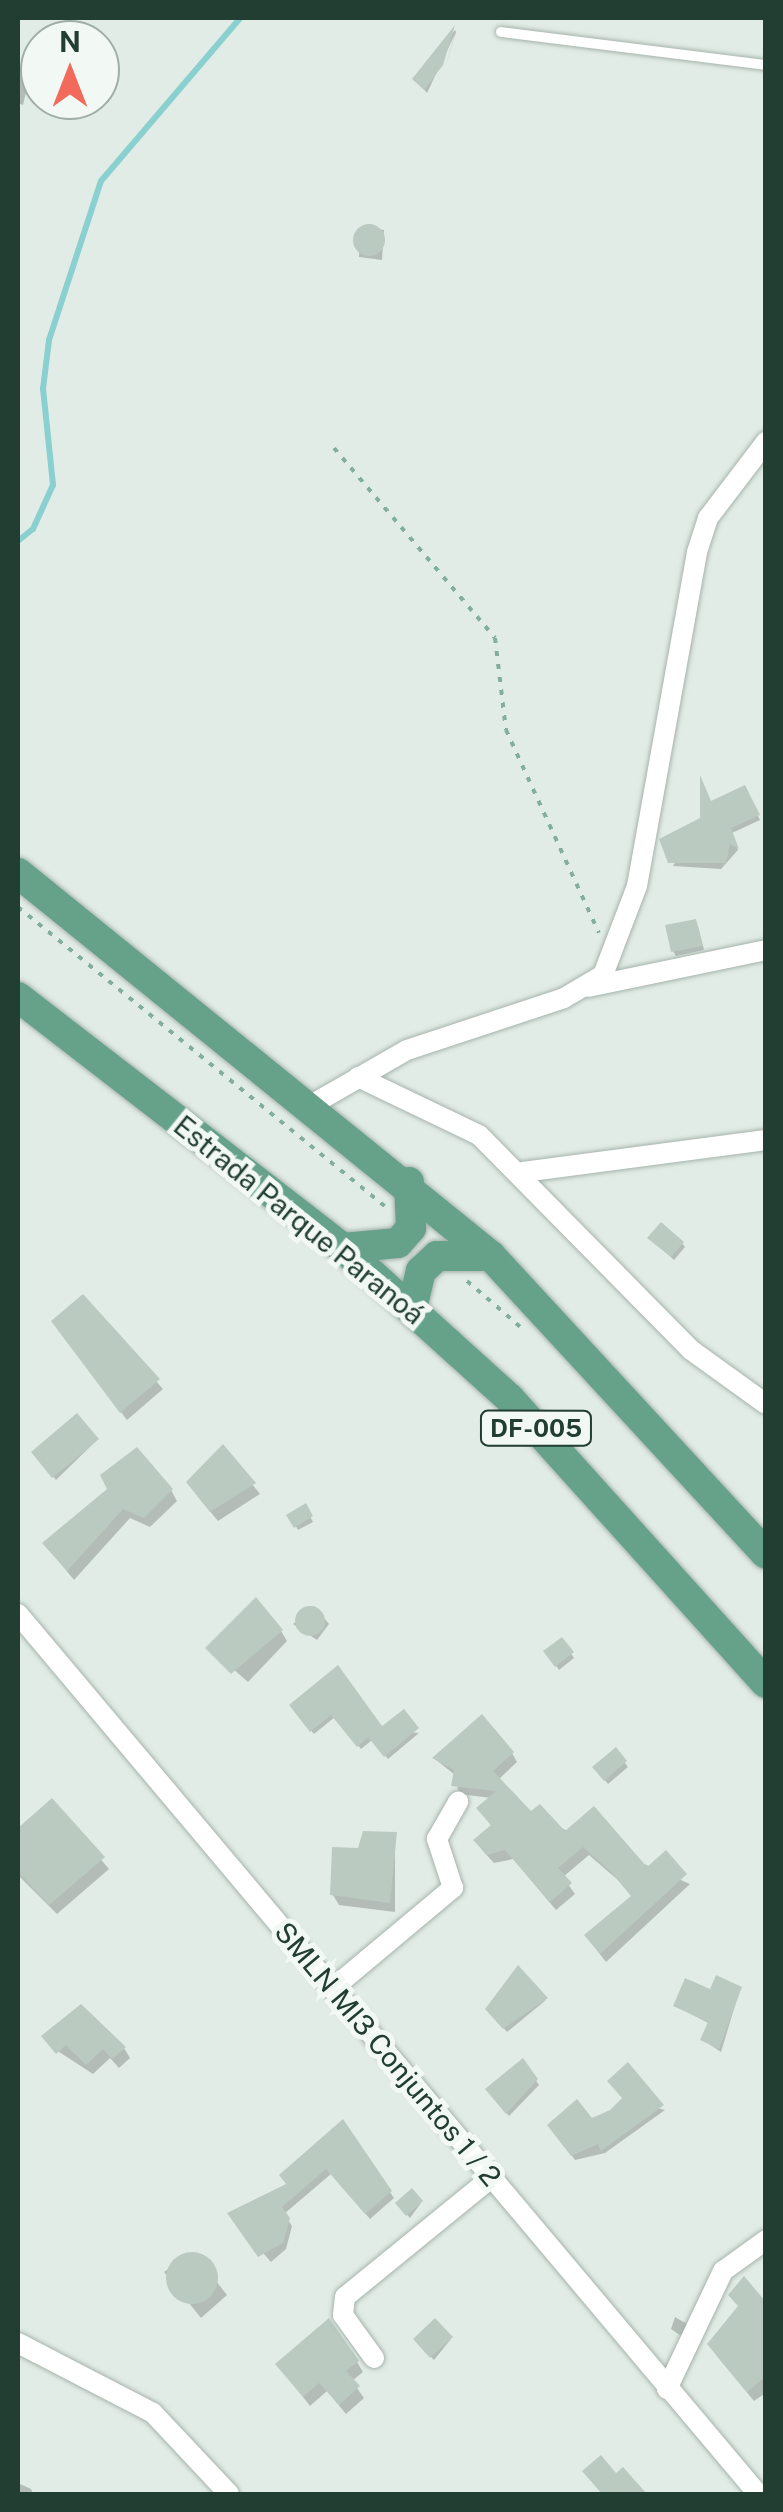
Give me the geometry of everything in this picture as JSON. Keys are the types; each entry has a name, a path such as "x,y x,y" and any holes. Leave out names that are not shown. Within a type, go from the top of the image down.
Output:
{"main road":[{"name":"DF-005","path":"18,873 313,1104 492,1256 766,1554"},
{"name":"Estrada Parque Paranoá","path":"18,998 343,1248 412,1309 510,1399 766,1683"},
{"path":"343,1248 398,1244 411,1228 409,1182"},
{"path":"412,1309 422,1271 437,1256 492,1256"}],"street":[{"path":"586,988 613,959 637,886 697,552 708,518 766,442"},
{"path":"313,1104 436,1039 586,988 766,950"},
{"path":"358,1077 452,1118 523,1172 690,1350 766,1404"},
{"path":"523,1172 766,1140"},
{"name":"SMLN MI3 Conjuntos 1 / 2","path":"18,1614 758,2494"},
{"path":"332,1989 453,1888 438,1839 458,1802"},
{"path":"374,2358 343,2316 345,2298 492,2177"},
{"path":"667,2389 723,2271 766,2240"},
{"path":"18,2343 107,2384 192,2445 228,2494"}],"lane":[{"path":"501,32 766,66"}],"path":[{"path":"334,448 494,638 514,750 613,959"}],"building":[{"path":"455,25 443,65 424,90 412,79"},
{"path":"369,224 380,229 385,240 380,251 369,256 358,251 353,240 358,229"},
{"path":"700,775 711,801 745,785 760,815 731,828 739,849 730,844 726,863 668,863 659,839 700,818"},
{"path":"696,919 703,946 671,952 665,925"},
{"path":"661,1222 684,1242 671,1257 647,1238"},
{"path":"83,1294 160,1379 120,1413 51,1321"},
{"path":"77,1413 99,1439 52,1478 31,1452"},
{"path":"223,1444 256,1483 210,1512 186,1482"},
{"path":"137,1447 173,1489 144,1518 123,1509 67,1571 42,1543 107,1489 100,1475"},
{"path":"306,1503 313,1516 294,1528 286,1515"},
{"path":"256,1597 283,1630 231,1674 205,1648"},
{"path":"310,1606 321,1610 325,1621 321,1632 310,1636 299,1632 295,1621 299,1610"},
{"path":"562,1637 574,1652 555,1667 543,1651"},
{"path":"338,1665 382,1726 404,1709 419,1728 384,1757 368,1737 357,1747 331,1715 310,1732 289,1705"},
{"path":"482,1714 514,1752 493,1771 531,1811 540,1804 565,1831 594,1806 647,1867 666,1850 687,1874 600,1954 584,1935 631,1896 611,1872 583,1847 558,1868 572,1883 550,1902 505,1850 487,1855 473,1840 491,1825 476,1808 496,1791 451,1786 454,1770 432,1758"},
{"path":"616,1747 627,1761 604,1781 592,1767"},
{"path":"52,1798 105,1857 49,1905 18,1872 18,1828"},
{"path":"363,1831 397,1832 390,1903 330,1895 332,1847 358,1848"},
{"path":"518,1965 548,1998 503,2029 485,2009"},
{"path":"716,1975 742,1987 719,2049 700,2040 708,2022 673,2006 685,1978 710,1989"},
{"path":"81,2004 126,2047 112,2059 103,2049 86,2065 66,2045 56,2054 41,2036"},
{"path":"523,2058 538,2079 506,2114 485,2089"},
{"path":"628,2062 664,2105 601,2151 598,2144 571,2156 547,2125 577,2099 592,2118 610,2110 622,2098 607,2081"},
{"path":"343,2119 392,2191 365,2214 326,2169 282,2207 290,2218 283,2243 258,2257 227,2213 286,2184 279,2175"},
{"path":"412,2188 423,2201 406,2216 395,2203"},
{"path":"192,2252 210,2260 218,2278 210,2296 192,2304 174,2296 166,2278 174,2260"},
{"path":"744,2276 766,2302 766,2376 747,2392 707,2344 738,2306 728,2295"},
{"path":"329,2318 359,2361 346,2371 360,2386 339,2405 319,2383 303,2397 275,2364"},
{"path":"435,2318 453,2337 430,2358 413,2339"},
{"path":"601,2455 616,2473 623,2467 647,2494 602,2494 582,2471"}],"waterway":[{"path":"18,541 33,529 53,485 43,389 49,340 101,181 240,18"}]}
